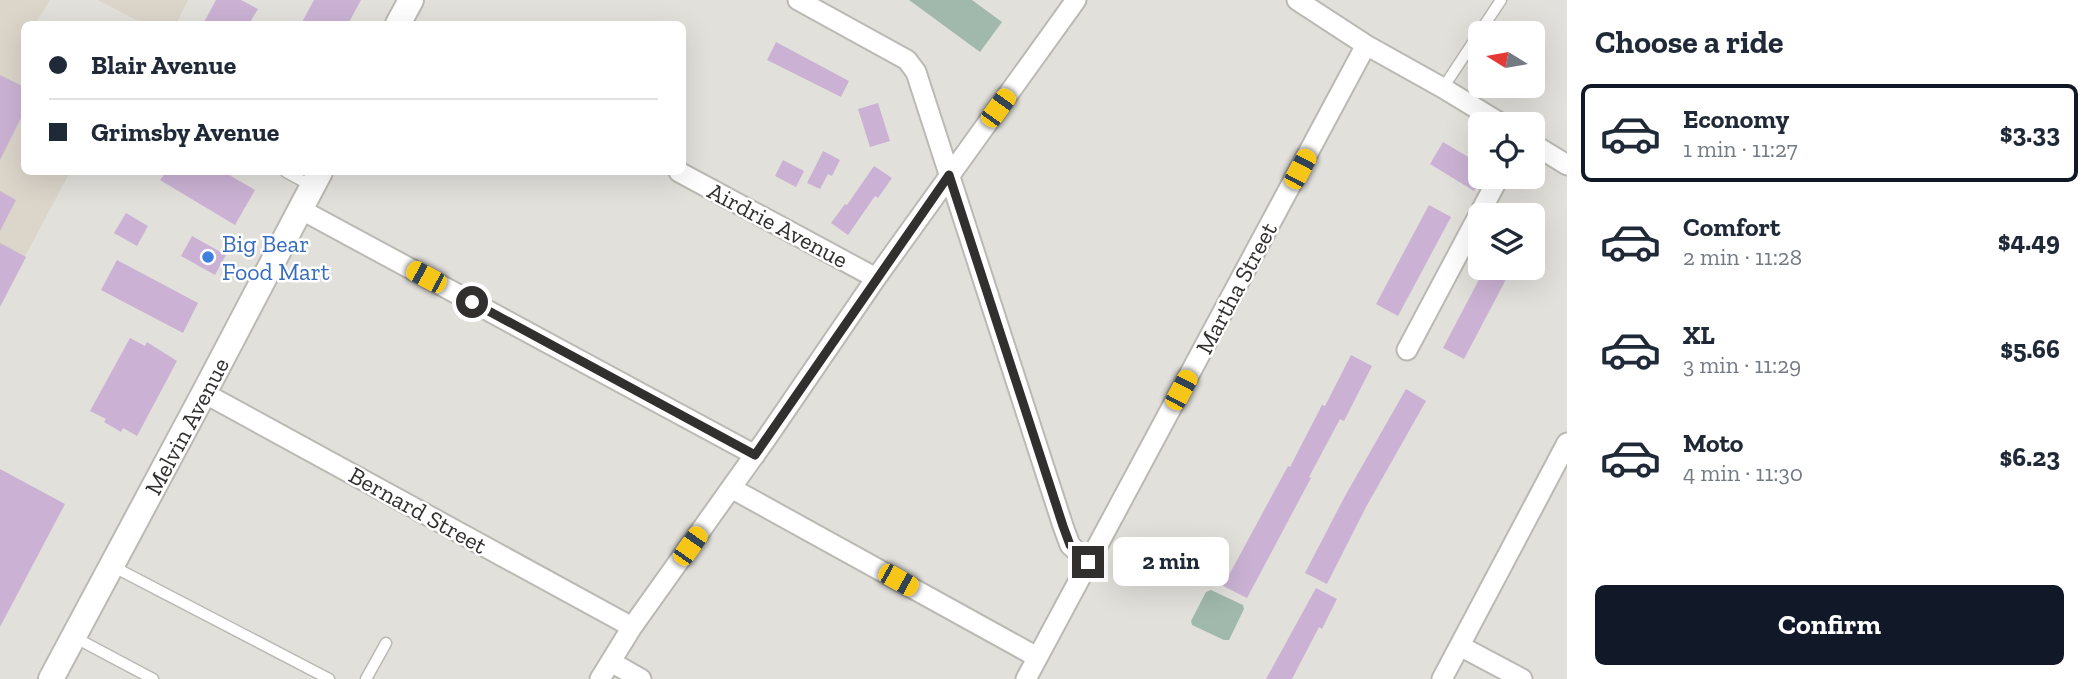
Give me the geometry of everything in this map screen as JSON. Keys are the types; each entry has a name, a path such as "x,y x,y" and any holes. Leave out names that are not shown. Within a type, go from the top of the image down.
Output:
{"street":[{"path":"401,21 411,0"},
{"path":"798,0 907,60 916,72 1063,526 1070,545 1088,562"},
{"path":"600,679 632,626 755,455 949,175 1076,0"},
{"path":"1297,0 1366,46 1482,112"},
{"name":"Martha Street","path":"1026,679 1366,46"},
{"path":"1545,151 1567,164"},
{"name":"Airdrie Avenue","path":"686,175 876,278"},
{"name":"Melvin Avenue","path":"51,679 316,179"},
{"path":"1407,350 1493,189"},
{"path":"300,209 755,455"},
{"name":"Bernard Street","path":"204,393 632,626"},
{"path":"1443,679 1567,443"},
{"path":"731,488 1037,657"},
{"path":"1460,646 1521,679"},
{"path":"611,663 640,679"}],"lane":[{"path":"1443,88 1501,0"},
{"path":"299,175 316,179"},
{"path":"111,566 329,679"},
{"path":"74,636 153,679"},
{"path":"366,679 386,643"}],"shaded area":[{"path":"0,0 50,0 36,21 21,21 21,175 68,175 0,303"},
{"path":"98,0 188,0 178,21 138,21"}],"green space":[{"path":"909,0 972,0 1002,22 980,52"},
{"path":"1211,590 1243,605 1244,609 1229,640 1192,625 1191,621 1206,592"}],"building":[{"path":"216,0 241,0 258,9 251,21 205,21"},
{"path":"314,0 361,0 350,21 303,21"},
{"path":"776,42 849,81 841,97 767,60"},
{"path":"0,75 21,86 21,118 0,160"},
{"path":"878,103 890,141 870,147 858,109"},
{"path":"1443,142 1468,157 1468,187 1430,164"},
{"path":"823,151 840,160 832,176 828,174 820,189 807,183"},
{"path":"783,160 804,171 796,187 775,176"},
{"path":"874,166 892,178 878,198 875,196 848,235 831,223"},
{"path":"164,175 229,175 255,190 235,225 160,180"},
{"path":"0,191 16,200 0,231"},
{"path":"1429,205 1451,217 1398,316 1376,304"},
{"path":"126,213 148,226 137,246 114,233"},
{"path":"192,236 226,255 215,275 181,256"},
{"path":"0,243 26,257 0,307"},
{"path":"117,260 198,303 183,333 101,290"},
{"path":"1479,280 1506,280 1464,359 1443,348"},
{"path":"130,338 145,346 147,342 177,361 137,436 123,428 121,432 104,422 106,419 90,411"},
{"path":"1351,355 1372,366 1344,421 1340,419 1247,598 1223,586"},
{"path":"1406,389 1426,401 1366,507 1327,584 1305,573"},
{"path":"0,469 65,504 0,627"},
{"path":"1316,588 1337,599 1322,629 1319,627 1292,679 1266,679"}],"place":[{"name":"Big Bear Food Mart","path":"208,257"}],"route":[{"path":"472,302 755,455 949,175 1063,526 1070,545 1088,562"}]}
